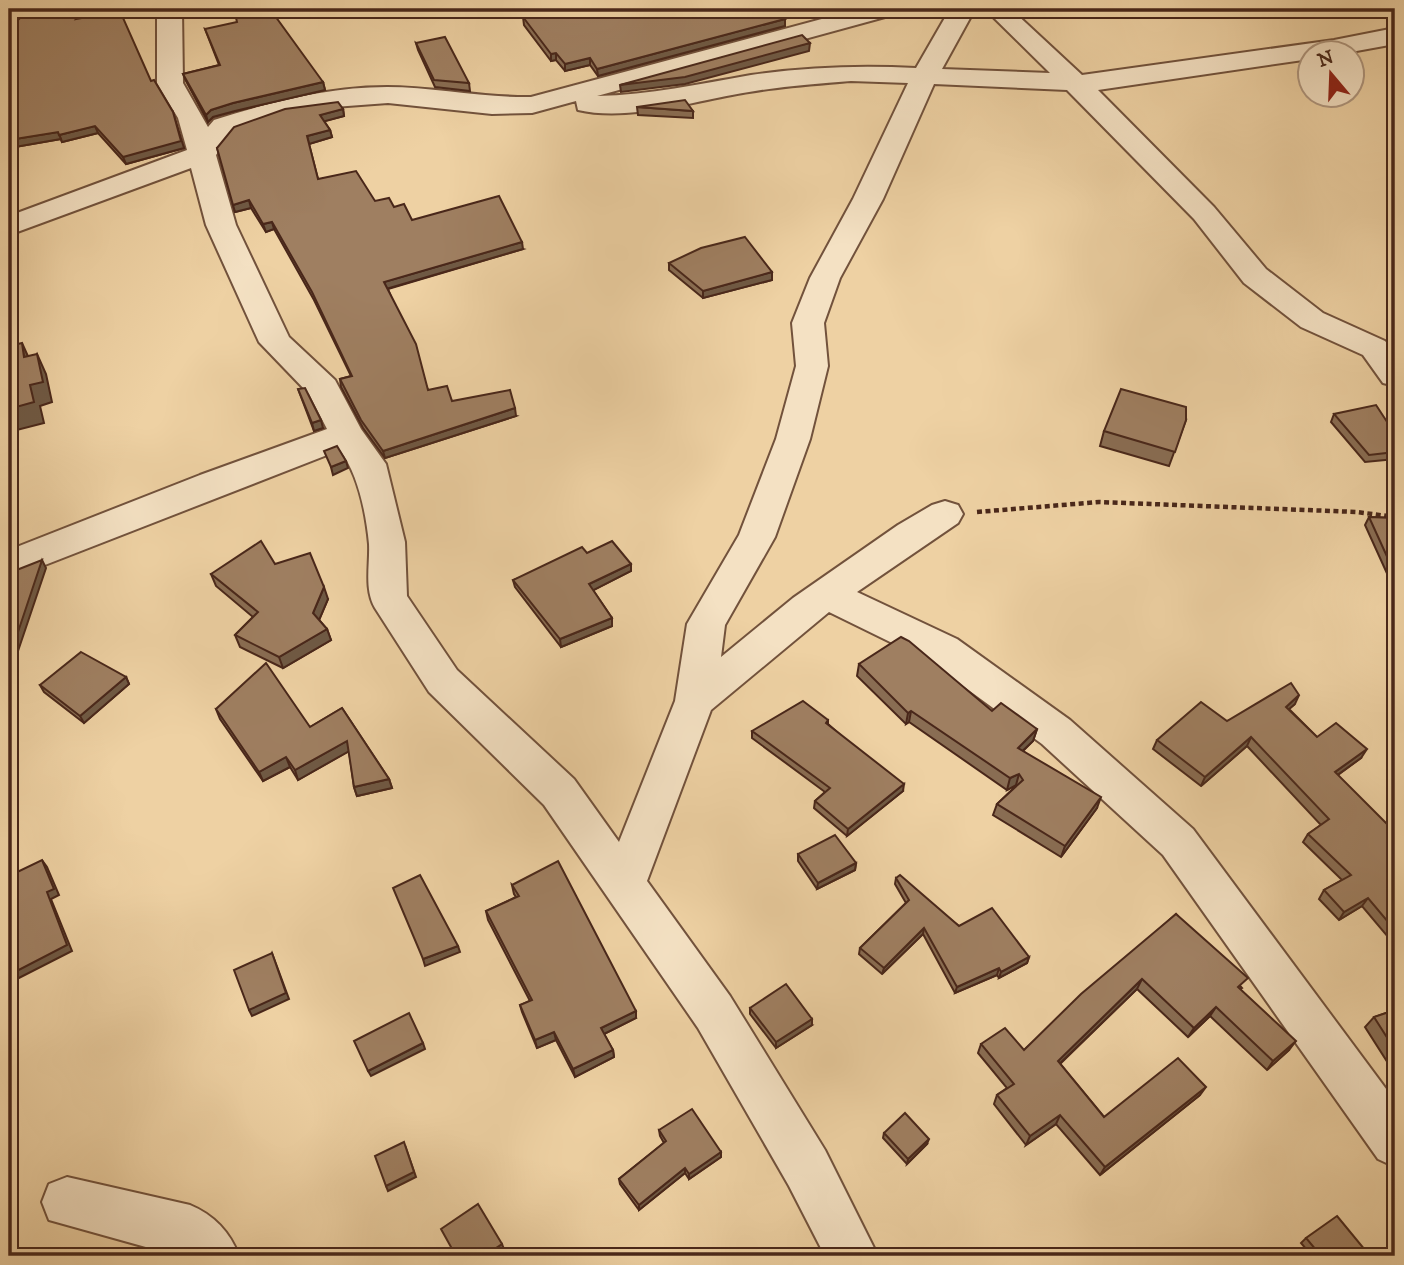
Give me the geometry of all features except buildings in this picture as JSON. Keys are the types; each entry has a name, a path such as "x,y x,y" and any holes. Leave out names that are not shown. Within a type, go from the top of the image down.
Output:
{"street":[{"path":"169,9 170,83 192,118 221,225 275,342 323,388 347,435 369,464 387,542 388,598 443,681 559,792 624,884 714,1012 807,1168 852,1256"},
{"path":"532,105 887,9"},
{"path":"624,884 695,701 706,624 757,537 793,439 812,366 808,323 825,278 868,199 925,75 962,9"},
{"path":"998,9 1075,82 1204,213 1255,276 1312,320 1374,348 1395,375"},
{"path":"9,226 128,184 202,154 224,126 282,107 334,99 388,95 492,106 640,103 753,83 851,73 1090,83 1205,64 1334,48 1395,36"},
{"path":"9,565 212,484 347,435"},
{"path":"695,701 827,593 911,534 945,514"},
{"path":"827,593 943,650 1056,732 1178,842 1395,1142"},
{"path":"67,1202 190,1231 213,1256"}],"path":[{"path":"945,514 1099,502 1357,512 1395,517"}]}
